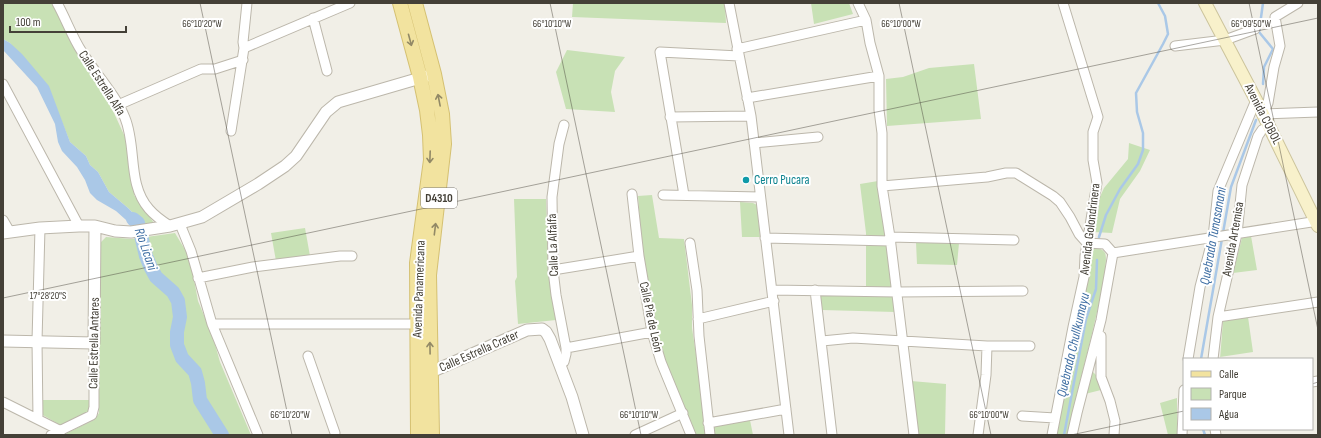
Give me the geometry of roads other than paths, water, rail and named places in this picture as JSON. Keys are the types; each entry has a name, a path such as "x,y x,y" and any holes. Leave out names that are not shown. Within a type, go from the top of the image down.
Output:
{"main road":[{"name":"Avenida Panamericana","path":"400,3 420,77 430,134 431,160 417,262 418,435"},
{"name":"Avenida Panamericana","path":"415,3 434,74 442,114 444,144 429,275 432,435"},
{"name":"Avenida COBOL","path":"1205,3 1256,100 1317,222"}],"street":[{"name":"Calle Estrella Alfa","path":"57,3 81,51 118,105 125,118 130,132 136,182 139,193 148,208 156,216 175,225 192,251 198,278 212,324 258,435"},
{"path":"231,131 243,60 243,42 247,3"},
{"path":"244,48 350,3"},
{"path":"729,3 751,116 789,435"},
{"path":"858,3 866,20 870,43 879,76 882,133 882,186 891,239 914,435"},
{"name":"Avenida Golondrinera","path":"1052,435 1084,277 1085,256 1097,183 1093,160 1093,132 1098,117 1063,3"},
{"path":"1298,3 1275,18 1280,46 1274,67 1268,103 1263,114 1318,112"},
{"path":"313,18 327,71"},
{"path":"684,195 660,52 738,52 866,20"},
{"path":"1175,46 1225,40 1255,29"},
{"path":"118,105 201,69 214,69 243,60"},
{"path":"3,220 7,232 40,228 95,226 115,231 132,232 175,225 202,217 258,184 285,166 296,156 326,112 338,102 434,74"},
{"path":"747,98 879,76"},
{"path":"3,84 79,226"},
{"name":"Avenida Artemisa","path":"1188,358 1200,287 1220,236 1218,191 1256,100"},
{"path":"670,117 751,116"},
{"name":"Calle La Alfalfa","path":"564,125 559,144 552,197 556,295 566,348"},
{"name":"Avenida Artemisa","path":"1213,358 1218,317 1237,234 1242,185 1258,136 1262,130 1269,126"},
{"path":"754,143 818,137"},
{"path":"882,186 1016,173 1060,202 1079,234 1087,243 1105,244 1112,253 1101,320 1072,435"},
{"name":"Calle Pie de León","path":"632,194 639,256 652,332 661,362 691,435"},
{"path":"663,195 760,197"},
{"path":"1112,253 1317,222"},
{"name":"Calle Estrella Antares","path":"51,435 92,415 94,408 95,226"},
{"path":"38,419 37,341 40,228"},
{"path":"766,238 1014,240"},
{"path":"690,242 697,290 698,319 710,435"},
{"path":"198,278 261,266 340,256 352,256"},
{"path":"554,270 639,256"},
{"path":"772,290 897,292 1023,291"},
{"path":"815,290 832,435"},
{"path":"698,319 774,301"},
{"path":"1218,317 1318,302"},
{"path":"1101,320 1101,377 1113,414 1114,435"},
{"path":"212,324 417,324"},
{"name":"Calle Estrella Crater","path":"417,373 431,372 527,330 542,329 546,332 550,339 560,364"},
{"path":"583,435 560,364 564,362 566,348 652,332"},
{"path":"822,341 853,338 987,346 1030,346"},
{"path":"3,341 94,343"},
{"path":"978,435 986,375 987,346"},
{"path":"308,356 334,433"},
{"path":"3,402 61,431"},
{"path":"417,404 431,404"},
{"path":"708,423 786,409"},
{"path":"1182,435 1183,412"},
{"path":"635,435 682,413"},
{"path":"1022,416 1055,418"}],"water":[{"name":"Río Licani","path":"3,39 22,54 49,86 70,142 86,156 90,165 98,172 109,192 146,226 135,228 116,211 97,200 90,193 85,180 77,167 62,151 58,142 55,124 37,87 3,50"}],"waterway":[{"name":"Quebrada Chullkumayu","path":"1099,237 1106,215 1120,189 1138,164 1143,150 1143,133 1137,112 1136,93 1168,34 1165,16 1158,3"},
{"name":"Quebrada Tunasanani","path":"1263,3 1259,32 1273,49 1264,67 1263,84"},
{"name":"Quebrada Tunasanani","path":"1201,358 1231,187 1256,120"},
{"name":"Río Licani","path":"133,219 138,223 146,256 151,268 156,277 173,292 178,301 180,317 177,332 177,345 182,358 195,372 200,400 222,435"},
{"name":"Quebrada Chullkumayu","path":"1064,435 1086,319 1096,289 1097,260"},
{"name":"Quebrada Tunasanani","path":"1203,430 1205,435"}],"place":[{"name":"Cerro Pucara","path":"746,180"}]}
